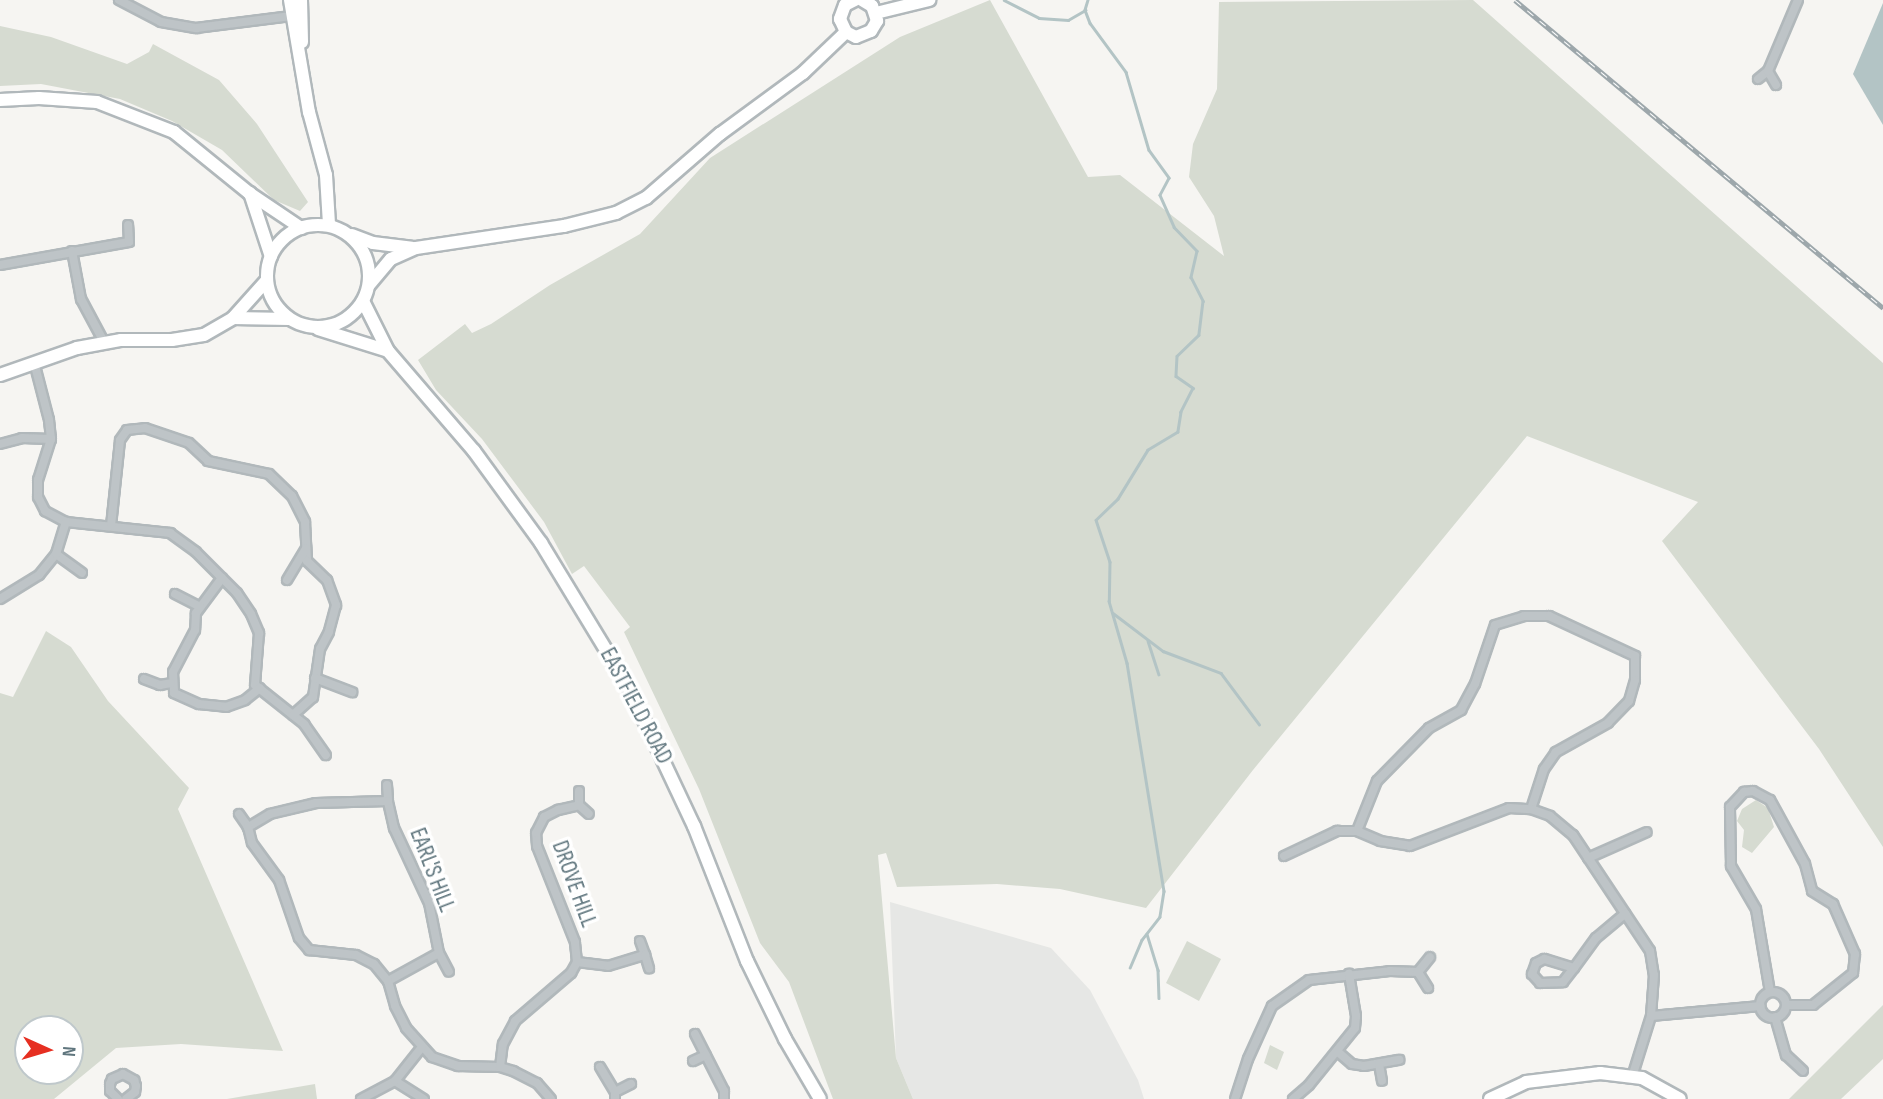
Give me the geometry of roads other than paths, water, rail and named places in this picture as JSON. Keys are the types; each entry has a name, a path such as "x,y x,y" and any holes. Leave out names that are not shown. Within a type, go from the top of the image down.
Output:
{"street":[{"path":"119,0 162,22 196,28 291,16"},
{"path":"290,0 309,112 326,175 329,225"},
{"path":"301,0 309,112"},
{"path":"848,2 840,19 846,32 856,37 866,35 875,27 876,13 872,6 862,0"},
{"path":"876,13 929,0"},
{"path":"1758,79 1768,71 1798,0"},
{"path":"289,319 272,299 267,280 271,257 279,244 301,228 329,225 373,243 416,248 564,226 615,214 646,198 720,134 803,73 846,32"},
{"path":"1768,71 1776,85"},
{"path":"0,100 39,98 97,102 174,132 249,193 301,228"},
{"path":"249,193 271,257"},
{"path":"0,265 129,242 128,225"},
{"path":"343,231 361,248 368,262 369,285"},
{"path":"315,328 329,327 346,319 363,301 369,285 391,259 416,248"},
{"path":"72,251 81,299 104,344"},
{"path":"0,375 77,348 204,335 233,318 267,280"},
{"name":"EASTFIELD ROAD","path":"363,301 388,351 517,507 576,596 613,660 673,777 747,961 785,1039 820,1099"},
{"path":"233,318 289,319 388,351"},
{"path":"34,362 49,420 51,439 38,481 38,497 45,511 66,522 170,533 197,552 251,614 259,633 255,685 303,724 326,755"},
{"path":"111,526 120,440 127,430 145,428 189,443 208,461 269,474 292,496 304,522 307,561 327,580 336,605 329,632 320,649 313,697 293,715"},
{"path":"0,444 22,438 51,439"},
{"path":"0,599 39,575 56,554 66,522"},
{"path":"287,580 306,548"},
{"path":"56,554 82,573"},
{"path":"222,578 195,614 195,630 173,672 171,683 174,693 199,704 226,707 244,700 260,688"},
{"path":"175,594 200,607"},
{"path":"1357,831 1377,781 1429,728 1461,710 1475,684 1495,625 1524,616 1549,615 1635,656 1635,680 1629,701 1608,723 1556,752 1544,769 1531,808"},
{"path":"144,678 160,685 171,683"},
{"path":"314,678 352,692"},
{"name":"EARL'S HILL","path":"387,785 394,828 429,903 439,953 449,972"},
{"name":"DROVE HILL","path":"579,791 579,805 589,814"},
{"path":"1770,992 1756,909 1731,866 1730,807 1744,792 1753,791 1770,800 1805,864 1812,891 1833,904 1855,954 1853,973 1813,1005 1786,1005"},
{"path":"248,827 270,814 316,803 388,801"},
{"name":"DROVE HILL","path":"500,1067 503,1044 515,1021 571,973 577,962 575,942 537,846 536,833 544,817 579,805"},
{"path":"1284,856 1337,831 1357,831 1380,841 1410,846 1509,808 1531,808 1550,816 1573,835 1650,951 1654,975 1651,1016 1632,1077"},
{"path":"239,814 248,827 252,844 279,880 299,938 309,950 356,955 374,964 388,981 405,1028 432,1057 458,1066 500,1067 537,1083 551,1099"},
{"path":"1588,858 1647,832"},
{"path":"1574,968 1544,959 1536,963 1532,974 1540,983 1563,982 1574,968 1596,938 1625,914"},
{"path":"640,941 649,968"},
{"path":"388,981 439,953"},
{"name":"DROVE HILL","path":"577,962 608,965 645,955"},
{"path":"1235,1099 1248,1059 1272,1006 1309,980 1349,974 1418,972 1430,957"},
{"path":"1418,972 1428,988"},
{"path":"1293,1099 1338,1052 1355,1028 1356,1016 1349,974"},
{"path":"1770,992 1779,993 1786,1005 1784,1012 1775,1017 1765,1015 1761,1006 1765,995 1770,992"},
{"path":"1651,1016 1761,1006"},
{"path":"1775,1017 1786,1055 1803,1071"},
{"path":"695,1034 724,1091 724,1099"},
{"path":"361,1099 395,1081 422,1047"},
{"path":"1338,1052 1352,1063 1364,1066 1399,1060"},
{"path":"693,1061 706,1055"},
{"path":"1379,1064 1382,1081"},
{"path":"600,1067 615,1095 631,1084"},
{"path":"1490,1099 1526,1082 1600,1073 1642,1079 1681,1099"},
{"path":"118,1099 110,1091 110,1084 112,1079 123,1074 130,1075 136,1086 135,1092 127,1099"},
{"path":"395,1081 424,1099"}],"waterway":[{"path":"1004,0 1039,18 1068,20 1085,10"},
{"path":"1088,0 1085,10 1090,23 1126,72 1149,150 1169,178 1160,195 1174,227 1197,251 1191,277 1203,301 1199,335 1177,356 1176,376 1193,388 1181,412 1178,432 1148,450 1118,499 1096,520 1110,562 1109,601 1127,663 1164,891 1160,917 1142,940 1130,968"},
{"path":"1113,613 1163,651 1221,673 1259,724"},
{"path":"1148,641 1159,674"},
{"path":"1147,934 1158,970 1159,998"}],"railway":[{"path":"1515,0 1883,308"}]}
